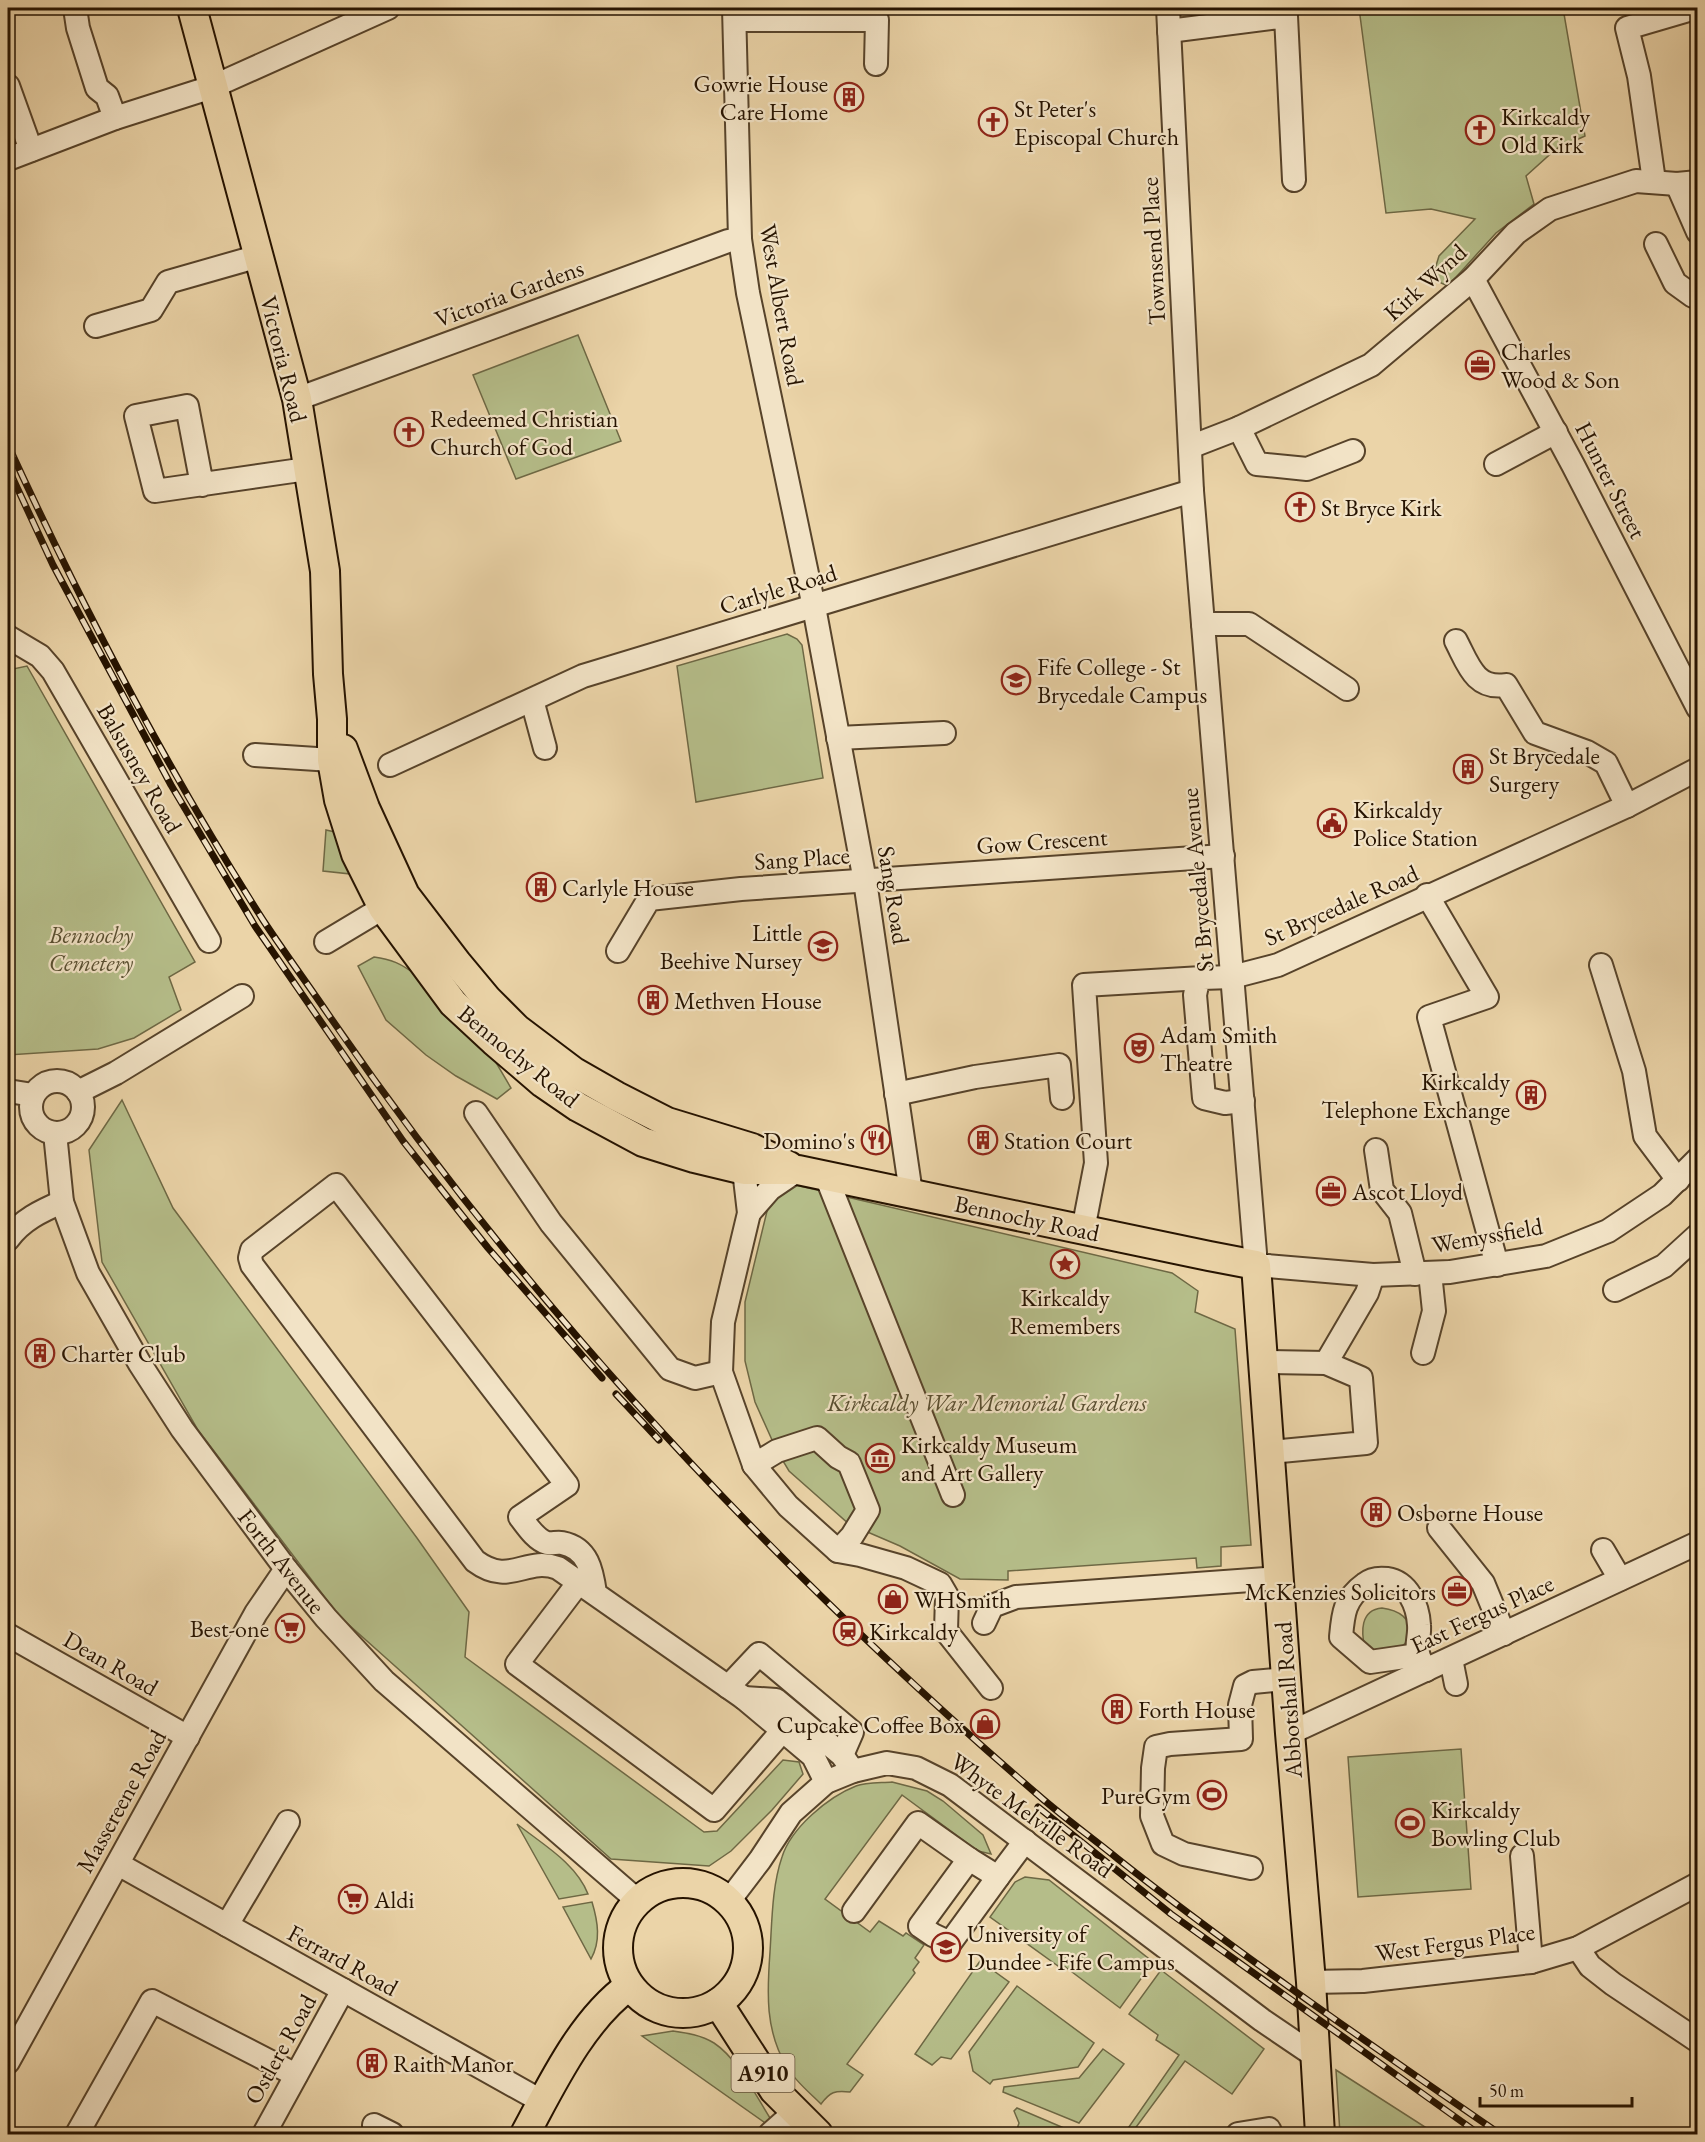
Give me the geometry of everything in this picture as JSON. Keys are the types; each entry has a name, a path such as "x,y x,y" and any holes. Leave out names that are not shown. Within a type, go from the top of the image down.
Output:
{"main road":[{"name":"Victoria Road","path":"192,8 297,399 325,571 328,674 332,719"},
{"name":"Bennochy Road","path":"332,719 332,760 339,800 356,854 394,902 457,963 487,999 517,1029 574,1072 667,1122 752,1148 798,1170"},
{"name":"Bennochy Road","path":"332,719 365,808 394,902 453,1002 543,1083 578,1107 643,1142 744,1170 798,1170 1257,1265"},
{"name":"Abbotshall Road","path":"1257,1265 1290,1733 1311,1982 1320,2134"},
{"path":"690,1883 717,1893 728,1902 738,1913 744,1926 748,1955 744,1969 730,1994 706,2010 678,2014 650,2006 629,1986 618,1958 618,1942 627,1913 638,1901 662,1886 690,1883"},
{"path":"525,2134 568,2055 615,1996 629,1986"},
{"name":"A910","path":"718,2003 774,2090 818,2134"}],"street":[{"path":"75,8 78,28 97,88 107,96 115,118"},
{"path":"8,159 115,118 212,87 388,8"},
{"name":"Townsend Place","path":"1168,8 1192,490"},
{"path":"1654,181 1639,76 1627,28 1685,11"},
{"path":"734,14 877,20 876,64"},
{"name":"West Albert Road","path":"734,14 740,240 748,293 814,606"},
{"path":"1169,32 1287,16 1294,180"},
{"path":"8,86 31,150"},
{"name":"Kirk Wynd","path":"1190,447 1239,428 1371,365 1473,279 1516,233 1550,209 1636,181 1687,183"},
{"path":"1687,183 1698,232"},
{"name":"Victoria Gardens","path":"297,399 728,241 740,240"},
{"path":"1656,244 1675,283 1693,296 1698,295"},
{"path":"96,326 151,310 168,282 259,256"},
{"name":"Hunter Street","path":"1473,279 1556,432 1698,708"},
{"path":"1239,428 1257,464 1307,469 1353,452"},
{"path":"1496,464 1556,432"},
{"path":"202,485 307,469"},
{"name":"Carlyle Road","path":"390,765 583,676 1192,490"},
{"name":"St Brycedale Avenue","path":"1192,490 1257,1265"},
{"name":"Sang Road","path":"814,606 865,880 911,1193"},
{"path":"1203,624 1249,624 1347,689"},
{"name":"Balsusney Road","path":"8,637 39,656 52,671 209,941"},
{"path":"1456,641 1476,678 1493,687 1506,685 1535,733 1587,752 1606,762 1627,806"},
{"path":"532,700 545,748"},
{"path":"838,738 944,733"},
{"path":"255,755 332,760"},
{"name":"St Brycedale Road","path":"1083,1230 1096,1163 1084,985 1232,977 1278,965 1427,895 1627,806 1698,769"},
{"name":"Gow Crescent","path":"865,880 1222,856"},
{"name":"Sang Place","path":"618,951 648,899 741,888 865,880"},
{"path":"1427,895 1487,997 1429,1017 1497,1265"},
{"path":"326,942 394,902"},
{"path":"1601,965 1634,1071 1645,1136 1689,1176"},
{"path":"1202,978 1197,985 1195,995 1204,1098 1225,1102 1243,1101"},
{"path":"78,1092 116,1073 242,996"},
{"path":"896,1094 975,1077 1059,1065 1062,1098"},
{"path":"66,1082 78,1092 83,1107 78,1123 68,1131 55,1133 43,1129 34,1120 31,1108 33,1095 44,1084 66,1082"},
{"path":"8,1091 33,1095"},
{"path":"476,1113 551,1223 670,1369 695,1378 721,1372"},
{"name":"Forth Avenue","path":"55,1133 62,1202 88,1273 140,1364 182,1429 286,1569 326,1618 384,1681 638,1901"},
{"path":"1377,1150 1382,1190 1400,1213 1423,1273 1434,1311 1423,1353"},
{"path":"744,1170 749,1213 723,1322 721,1372 754,1465 788,1506 838,1551 906,1568 940,1584 947,1596 946,1631 991,1688"},
{"path":"749,1213 770,1189 798,1170"},
{"path":"826,1176 953,1495"},
{"name":"Wemyssfield","path":"1257,1265 1373,1275 1423,1273 1497,1265 1546,1256 1608,1231 1689,1176"},
{"path":"783,1731 714,1810 517,1665 587,1588 592,1574 586,1557 576,1548 561,1542 547,1543 536,1537 520,1517 567,1485 336,1185 252,1251 250,1258 252,1265 475,1561 485,1569 498,1573 516,1572 547,1564 558,1568 587,1588 736,1692 783,1731 813,1756 826,1782"},
{"path":"8,1239 14,1230 34,1215 62,1202"},
{"path":"1616,1290 1664,1266 1698,1235"},
{"path":"1326,1363 1366,1293 1373,1275"},
{"path":"1264,1362 1326,1363 1361,1378 1366,1443 1270,1452"},
{"path":"754,1465 777,1450 817,1438 838,1457 849,1462 868,1510 852,1536 838,1551"},
{"path":"1439,1528 1483,1583 1504,1634"},
{"name":"East Fergus Place","path":"1290,1733 1422,1662 1450,1659 1698,1543"},
{"path":"1603,1550 1620,1579"},
{"name":"Massereene Road","path":"8,2062 256,1613 286,1569"},
{"path":"984,1623 992,1606 1016,1597 1280,1578"},
{"name":"Dean Road","path":"8,1635 188,1737"},
{"path":"736,1692 759,1654 852,1732 848,1763"},
{"path":"1450,1659 1456,1684"},
{"path":"1251,1868 1184,1854 1163,1844 1152,1816 1154,1757 1156,1747 1170,1743 1241,1739 1240,1705 1245,1686 1253,1682 1286,1679"},
{"path":"736,1692 776,1700 848,1763"},
{"name":"Whyte Melville Road","path":"728,1902 760,1860 791,1813 848,1763 887,1763 916,1768 950,1785 1262,2020 1315,2056"},
{"path":"227,1925 288,1822"},
{"path":"854,1911 918,1823 969,1859 998,1876"},
{"path":"969,1859 920,1926 950,1943 1025,1841"},
{"path":"1522,1856 1531,1962"},
{"name":"Ferrard Road","path":"118,1864 543,2102"},
{"name":"West Fergus Place","path":"1311,1982 1363,1981 1531,1962 1578,1948 1698,1884"},
{"path":"1578,1948 1590,1966 1613,1984 1698,2041"},
{"name":"Ostlere Road","path":"264,2134 343,1990"},
{"path":"77,2134 152,2001 296,2075"},
{"path":"770,2134 796,2111"},
{"path":"1238,2134 1269,2129 1271,2134"}],"green space":[{"path":"1359,8 1563,8 1585,136 1556,149 1526,176 1534,204 1496,233 1448,286 1441,283 1435,269 1439,256 1475,219 1431,209 1386,213"},
{"path":"578,335 621,441 516,479 473,375"},
{"path":"787,634 797,639 802,645 823,778 696,802 677,666"},
{"name":"Bennochy Cemetery","path":"27,666 195,962 169,977 181,1010 134,1038 98,1049 8,1055 8,670"},
{"path":"326,830 335,832 351,874 323,871"},
{"path":"374,957 396,963 416,975 491,1054 511,1088 497,1099 456,1076 426,1055 386,1020 358,966"},
{"path":"122,1100 173,1208 469,1612 465,1657 704,1832 717,1831 783,1760 799,1762 803,1774 772,1810 731,1851 709,1866 611,1859 339,1616 198,1430 102,1262 89,1150"},
{"name":"Kirkcaldy War Memorial Gardens","path":"787,1183 1172,1273 1198,1291 1195,1312 1235,1329 1251,1545 1221,1547 1221,1566 1197,1568 1196,1558 1008,1571 1008,1580 960,1579 900,1546 849,1524 789,1471 777,1451 755,1402 745,1361 745,1302 768,1207"},
{"path":"1382,1608 1403,1616 1410,1630 1405,1643 1388,1658 1365,1649 1364,1642 1363,1629 1366,1617"},
{"name":"Kirkcaldy Bowling Club","path":"1461,1749 1471,1889 1358,1897 1348,1757"},
{"path":"892,1782 927,1791 943,1801 983,1835 991,1854 978,1851 902,1795 825,1899 870,1932 879,1921 903,1936 906,1933 924,1945 915,1958 919,1962 913,1970 915,1973 847,2064 863,2075 850,2092 833,2093 821,2104 790,2072 780,2053 771,2026 768,1997 769,1967 776,1880 782,1857 793,1835 812,1815 834,1798 856,1786"},
{"path":"517,1824 567,1864 583,1883 588,1894 559,1899"},
{"path":"1025,1877 1049,1880 1153,1962 1120,2008 1060,1963 1058,1966 990,1917 1015,1882"},
{"path":"592,1902 598,1931 591,1959 563,1907"},
{"path":"980,1961 1009,1982 951,2059 941,2057 932,2065 915,2054"},
{"path":"1161,1970 1264,2049 1232,2094 1185,2061 1131,2134 1124,2134 1179,2055 1156,2040 1158,2035 1129,2014"},
{"path":"1017,1986 1094,2043 1078,2067 993,2080 990,2084 973,2071 969,2052"},
{"path":"673,2031 704,2038 722,2050 738,2067 758,2098 770,2118 768,2125 642,2036"},
{"path":"1103,2049 1124,2064 1079,2123 1003,2092 1004,2087 1079,2078"},
{"path":"1336,2070 1436,2134 1340,2134"},
{"path":"1017,2108 1078,2134 1020,2134 1022,2132 1017,2129 1019,2123 1014,2111"}],"railway":[{"path":"8,445 127,687 193,805 263,920 405,1122 570,1328 658,1427 842,1616 938,1707 1037,1794 1211,1930 1500,2134"},
{"path":"8,468 53,565 171,785 255,926 403,1141 488,1248 602,1378"},
{"path":"616,1394 659,1440"},
{"path":"1038,1807 1171,1914 1479,2134"}],"place":[{"name":"Gowrie House Care Home","path":"849,97"},
{"name":"St Peter's Episcopal Church","path":"993,122"},
{"name":"Kirkcaldy Old Kirk","path":"1480,130"},
{"name":"Charles Wood & Son","path":"1480,365"},
{"name":"Redeemed Christian Church of God","path":"409,432"},
{"name":"St Bryce Kirk","path":"1300,507"},
{"name":"Fife College - St Brycedale Campus","path":"1016,680"},
{"name":"St Brycedale Surgery","path":"1468,769"},
{"name":"Kirkcaldy Police Station","path":"1332,823"},
{"name":"Carlyle House","path":"541,887"},
{"name":"Little Beehive Nursey","path":"823,946"},
{"name":"Methven House","path":"653,1000"},
{"name":"Adam Smith Theatre","path":"1139,1048"},
{"name":"Kirkcaldy Telephone Exchange","path":"1531,1095"},
{"name":"Domino's","path":"876,1140"},
{"name":"Station Court","path":"983,1140"},
{"name":"Ascot Lloyd","path":"1331,1191"},
{"name":"Kirkcaldy Remembers","path":"1065,1264"},
{"name":"Charter Club","path":"40,1353"},
{"name":"Kirkcaldy Museum and Art Gallery","path":"880,1458"},
{"name":"Osborne House","path":"1376,1512"},
{"name":"McKenzies Solicitors","path":"1457,1591"},
{"name":"WHSmith","path":"893,1599"},
{"name":"Best-one","path":"290,1628"},
{"name":"Kirkcaldy","path":"848,1631"},
{"name":"Forth House","path":"1117,1709"},
{"name":"Cupcake Coffee Box","path":"985,1724"},
{"name":"PureGym","path":"1212,1795"},
{"name":"Kirkcaldy Bowling Club","path":"1410,1823"},
{"name":"Aldi","path":"353,1899"},
{"name":"University of Dundee - Fife Campus","path":"946,1947"},
{"name":"Raith Manor","path":"372,2063"}]}
